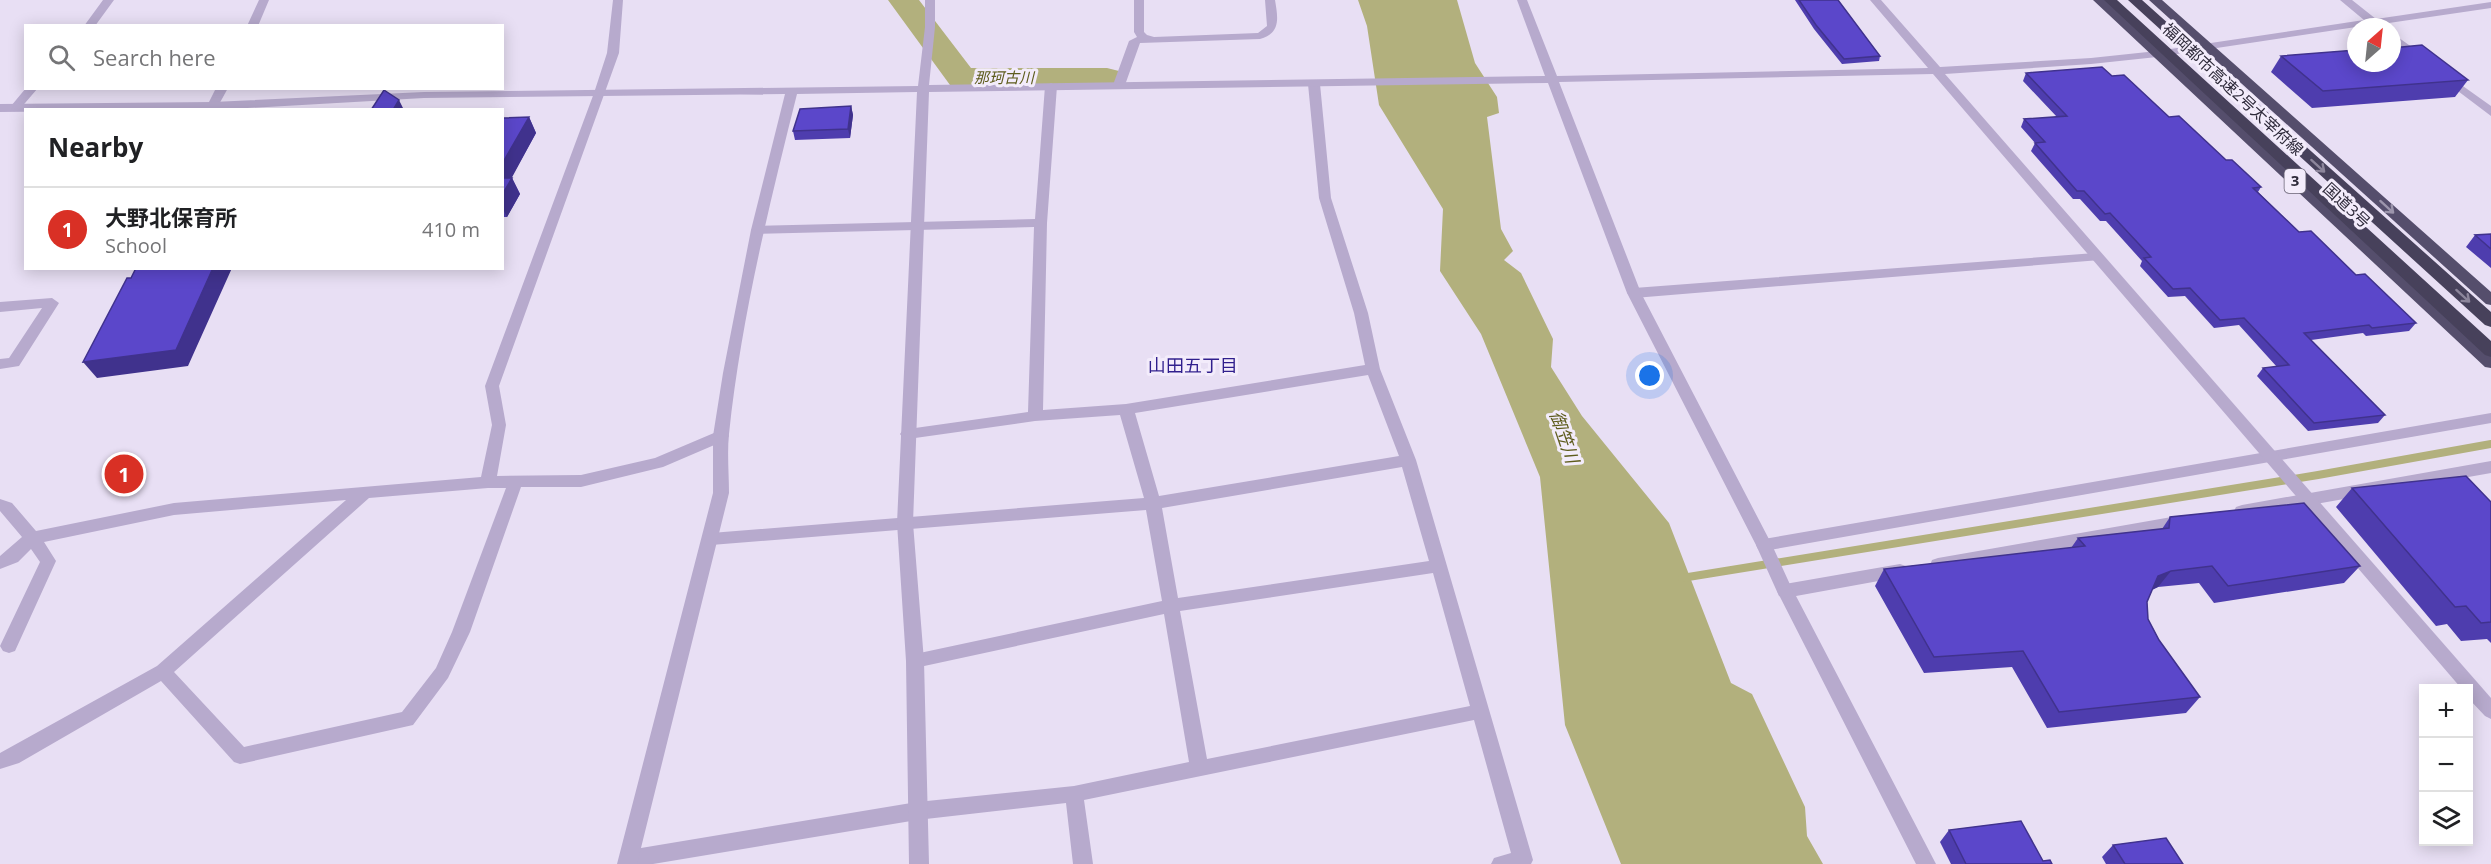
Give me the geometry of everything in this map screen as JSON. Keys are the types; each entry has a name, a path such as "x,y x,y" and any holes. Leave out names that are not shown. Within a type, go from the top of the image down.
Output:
{"highway":[{"name":"国道3号","path":"2099,0 2491,363"},
{"name":"福岡都市高速2号太宰府線","path":"2110,0 2491,351"},
{"name":"福岡都市高速2号太宰府線","path":"2134,0 2491,321"},
{"name":"国道3号","path":"2155,0 2491,300"}],"street":[{"path":"91,24 110,0"},
{"path":"253,24 264,0"},
{"path":"488,482 499,425 492,386 600,93 613,53 618,0"},
{"path":"919,864 915,661 905,523 923,88 930,27 930,0"},
{"path":"1138,0 1139,32 1143,38"},
{"path":"1119,85 1135,41 1143,38 1154,40 1260,36 1270,33 1273,27 1270,0"},
{"path":"1522,0 1634,293 1926,864"},
{"path":"1875,0 2095,257 2491,711"},
{"path":"2345,0 2368,18"},
{"path":"2401,20 2491,5"},
{"path":"0,108 213,106 424,95 1320,84 1535,78 1936,72 2157,54 2347,28"},
{"path":"2401,43 2491,112"},
{"path":"1320,84 1318,142 1325,198 1361,313 1373,369 1408,460 1523,860 1501,864"},
{"path":"1035,416 1041,223 1050,86"},
{"path":"15,108 31,90"},
{"path":"213,106 221,90"},
{"path":"792,91 757,230 730,373 721,436 721,493 628,861 917,811 1074,794 1482,711"},
{"path":"757,230 1041,223"},
{"path":"1634,293 2095,257"},
{"path":"0,307 52,303 14,362 0,364"},
{"path":"908,434 1035,416 1126,409 1373,369"},
{"path":"1126,409 1153,503 1200,770"},
{"path":"1764,545 2491,418"},
{"path":"0,562 12,557 32,538 174,509 488,482 581,481 658,463 721,436"},
{"path":"711,539 1153,503 1408,460"},
{"path":"2227,514 2491,467"},
{"path":"163,671 240,756 406,719 442,673 461,632 516,482"},
{"path":"0,761 13,757 163,671 366,492"},
{"path":"0,505 6,507 48,561 9,646"},
{"path":"1785,591 2204,518"},
{"path":"915,661 1170,606 1439,566"},
{"path":"1074,794 1083,864"}],"water":[{"name":"御笠川","path":"1358,0 1457,0 1475,63 1497,97 1499,113 1487,117 1501,229 1513,251 1504,260 1521,273 1553,339 1551,367 1582,416 1669,523 1731,683 1752,694 1805,807 1807,836 1823,864 1621,864 1565,725 1540,477 1481,334 1440,271 1443,209 1379,105 1367,26"}],"building":[{"path":"1799,0 1838,0 1880,56 1844,59"},
{"path":"2422,45 2468,80 2323,91 2281,56 2347,51 2347,72 2401,72 2401,47"},
{"path":"2102,67 2112,76 2124,75 2169,117 2179,116 2226,160 2232,160 2261,187 2253,188 2299,232 2311,231 2356,275 2365,274 2416,323 2372,328 2369,325 2304,333 2385,415 2314,423 2263,368 2289,365 2244,318 2220,320 2190,288 2173,289 2144,258 2151,257 2110,213 2105,214 2084,191 2077,191 2035,143 2045,142 2024,119 2067,116 2026,73"},
{"path":"384,90 399,100 394,108 372,108"},
{"path":"851,106 848,129 793,131 800,109"},
{"path":"529,117 504,161 504,118"},
{"path":"504,178 512,178 504,192"},
{"path":"2491,234 2491,249 2475,235"},
{"path":"135,270 212,270 176,350 83,362 127,278 131,278"},
{"path":"2466,476 2491,502 2491,622 2481,623 2466,606 2455,607 2352,488"},
{"path":"2304,503 2360,566 2228,586 2212,566 2171,571 2158,576 2147,602 2148,619 2159,640 2200,697 2059,712 2023,651 1934,657 1884,569 2085,546 2078,538 2169,528 2170,517"},
{"path":"2021,821 2043,861 2050,860 2052,864 1966,864 1949,830"},
{"path":"2166,838 2183,864 2125,864 2113,845"}],"waterway":[{"name":"那珂古川","path":"903,0 962,78 1107,78"},
{"path":"1682,578 2318,475 2491,444"}],"place":[{"name":"大野北保育所","path":"124,474"}],"district":[{"name":"山田五丁目","path":"1193,366"}]}
